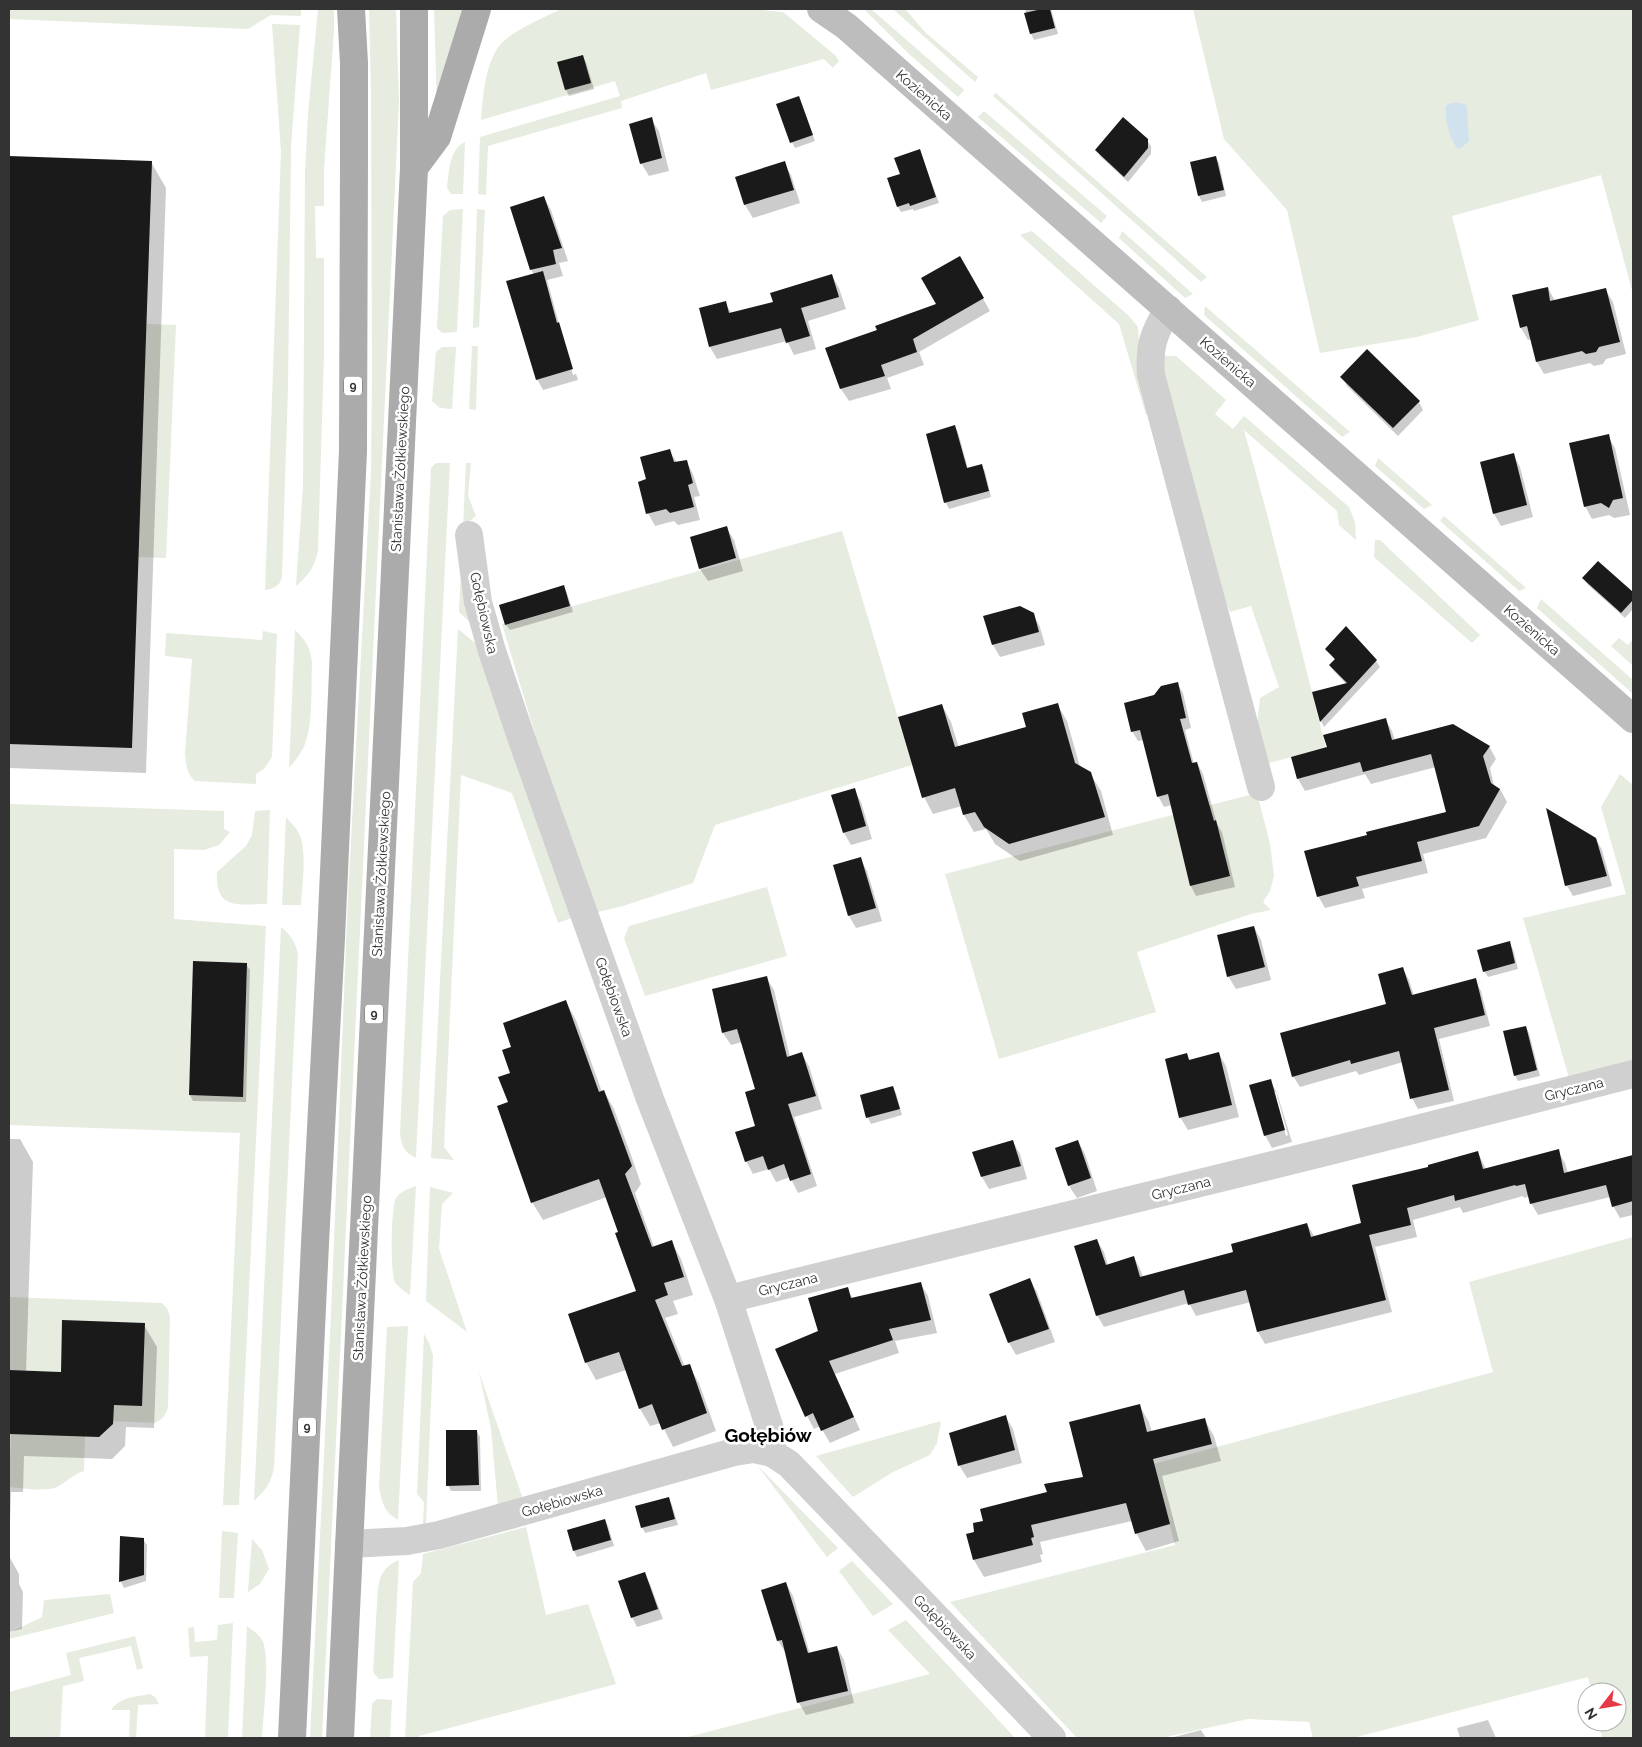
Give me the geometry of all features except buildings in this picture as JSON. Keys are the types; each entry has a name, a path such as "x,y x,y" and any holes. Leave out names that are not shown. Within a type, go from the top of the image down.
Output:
{"main road":[{"name":"9","path":"292,1738 353,451 354,64 351,9"},
{"name":"Stanisława Żółkiewskiego","path":"340,1738 414,168 414,9"},
{"path":"414,168 437,137 477,9"},
{"name":"Kozienicka","path":"821,9 846,26 1633,719"}],"street":[{"path":"1168,309 1153,338 1149,354 1151,375 1261,787"},
{"name":"Gołębiowska","path":"469,535 478,602 492,651 650,1099 728,1299 771,1432 772,1454"},
{"name":"Gryczana","path":"728,1299 1334,1150 1633,1074"},
{"name":"Gołębiowska","path":"349,1544 407,1541 439,1535 734,1452 754,1449 772,1454 789,1464 1052,1738"}],"shaded area":[{"path":"9,9 301,9 301,16 271,15 248,29 9,19"},
{"path":"318,9 334,9 334,30 324,169 324,206 315,206 316,258 324,258 324,354 318,550 311,570 296,586 303,487 305,171 308,114"},
{"path":"369,9 396,9 399,101 322,1738 310,1738 331,1314 348,896 371,471 371,92"},
{"path":"434,9 464,9 437,108"},
{"path":"561,9 751,9 783,12 836,56 839,61 833,68 824,59 711,90 706,73 621,101 622,108 488,146 486,195 478,194 480,137 620,96 615,81 481,120 488,71 495,52 500,45 520,30"},
{"path":"864,9 871,9 964,90 958,97 908,53"},
{"path":"893,9 905,9 926,33 978,77 975,82"},
{"path":"1193,9 1633,9 1633,294 1601,175 1452,216 1479,320 1417,337 1320,353 1287,210 1224,139"},
{"path":"272,24 300,25 291,147 288,387 282,577 280,583 271,589 265,590 281,152"},
{"path":"996,93 1207,277 1201,282 993,96"},
{"path":"984,111 1107,216 1101,223 978,117"},
{"path":"465,142 463,194 451,194 447,188 449,169 456,150"},
{"path":"463,209 457,332 442,333 437,328 443,216 450,210"},
{"path":"477,209 485,210 479,327 473,328"},
{"path":"1032,231 1129,316 1138,327 1140,360 1150,414 1146,415 1119,324 1020,235"},
{"path":"1122,231 1193,294 1185,298 1119,238"},
{"path":"1205,306 1350,432 1342,437 1204,315"},
{"path":"146,324 176,325 166,558 138,557"},
{"path":"472,346 478,346 476,410 469,409"},
{"path":"442,347 456,347 452,409 440,408 432,401 436,352"},
{"path":"1163,356 1176,356 1226,400 1215,414 1233,429 1244,416 1349,507 1355,522 1356,540 1339,525 1337,511 1244,430 1326,748 1265,764 1257,725 1260,698 1279,687 1251,606 1230,612 1218,587 1157,370"},
{"path":"1378,458 1432,505 1424,509 1375,466"},
{"path":"436,463 450,463 416,1158 404,1148 400,1132 431,468"},
{"path":"466,463 471,463 468,496 476,516 467,523 476,628 459,612"},
{"path":"1444,516 1526,588 1519,591 1440,521"},
{"path":"842,531 912,765 715,825 693,883 623,906 594,913 536,737 502,624 512,623"},
{"path":"1375,540 1380,540 1480,635 1472,643 1374,557"},
{"path":"1541,599 1633,680 1633,694 1537,608"},
{"path":"458,629 479,646 574,917 558,923 512,793 461,775 444,1147 454,1160 431,1158"},
{"path":"295,630 305,641 311,657 311,702 310,723 306,741 299,755 289,768"},
{"path":"263,631 277,634 272,757 264,769 256,774 256,784 195,781 186,766 185,754 192,659 165,656 166,633 262,640"},
{"path":"1619,638 1628,645 1633,639 1633,666 1611,646"},
{"path":"1620,774 1633,785 1633,1063 1569,1078 1523,918 1626,894 1601,807"},
{"path":"1257,793 1270,844 1274,876 1270,891 1263,902 1271,910 1251,914 1137,952 1156,1012 999,1059 945,874"},
{"path":"9,804 224,811 224,829 230,832 219,845 204,850 174,849 174,919 266,926 239,1505 223,1505 240,1133 9,1125","holes":["193,961 247,963 243,1097 189,1095"]},
{"path":"270,810 267,904 230,903 220,893 217,885 217,872 246,846 252,835 255,811"},
{"path":"286,817 297,830 302,843 304,870 301,905 282,905"},
{"path":"767,887 787,956 645,996 624,938 629,926"},
{"path":"281,927 292,939 298,954 274,1468 267,1486 254,1501"},
{"path":"416,1186 410,1295 398,1286 393,1276 392,1226 396,1198 407,1189"},
{"path":"430,1187 453,1193 442,1204 439,1249 467,1332 426,1301"},
{"path":"1633,1237 1633,1738 1602,1738 1601,1732 1627,1732 1627,1682 1589,1682 1588,1677 1353,1738 1313,1738 1309,1722 1248,1719 1161,1738 1077,1738 950,1602 1175,1545 1154,1464 1493,1372 1469,1282"},
{"path":"9,1297 162,1303 168,1310 170,1317 168,1408 163,1417 155,1423 113,1421 62,1320 61,1372 9,1370"},
{"path":"408,1326 398,1520 384,1506 379,1486 387,1327"},
{"path":"424,1334 433,1355 426,1524 423,1524 424,1502 417,1494"},
{"path":"479,1372 523,1499 498,1506 491,1429"},
{"path":"941,1421 937,1443 930,1455 893,1472 853,1497 816,1456"},
{"path":"11,1434 85,1436 84,1471 57,1487 33,1489 9,1487"},
{"path":"757,1465 838,1548 827,1557"},
{"path":"526,1527 546,1615 588,1604 616,1684 419,1736 419,1738 405,1738 413,1582 421,1573 423,1554"},
{"path":"222,1531 238,1533 234,1598 219,1598"},
{"path":"252,1539 262,1550 269,1569 260,1584 248,1592"},
{"path":"399,1560 393,1678 379,1679 373,1672 378,1588 384,1571"},
{"path":"852,1561 893,1604 873,1616 839,1571"},
{"path":"110,1594 114,1613 9,1639 9,1633 42,1617 44,1600"},
{"path":"906,1620 1015,1738 684,1738 930,1674 888,1630"},
{"path":"233,1623 228,1738 205,1738 208,1656 190,1657 188,1628 194,1627 195,1642 217,1640 218,1625"},
{"path":"247,1626 261,1638 265,1648 266,1673 262,1738 242,1738"},
{"path":"135,1636 143,1668 137,1670 131,1646 79,1658 84,1681 63,1686 60,1738 9,1738 9,1692 71,1675 66,1653"},
{"path":"150,1694 155,1697 159,1704 138,1705 136,1738 129,1738 130,1710 111,1710 123,1700"},
{"path":"377,1699 392,1700 390,1738 370,1738 372,1704"}],"water":[{"path":"1451,103 1466,105 1467,109 1469,141 1461,148 1457,148 1448,127 1446,106"}],"district":[{"name":"Gołębiów","path":"768,1435"}]}
